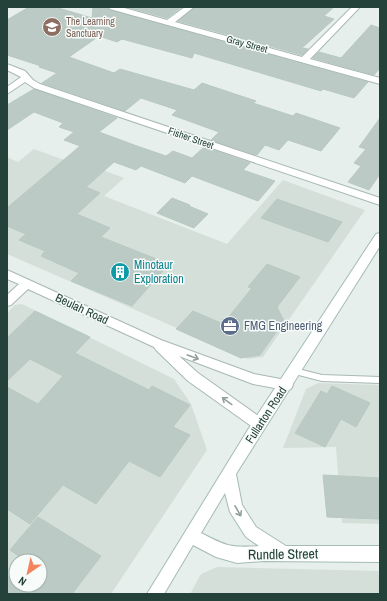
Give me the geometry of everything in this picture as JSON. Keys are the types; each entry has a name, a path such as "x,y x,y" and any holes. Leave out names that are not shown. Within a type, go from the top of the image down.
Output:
{"street":[{"name":"Gray Street","path":"113,7 380,81"},
{"path":"169,22 190,7"},
{"path":"304,60 356,7"},
{"name":"Fisher Street","path":"7,68 22,73 30,82 37,86 380,202"},
{"path":"7,91 26,77"},
{"name":"Fullarton Road","path":"155,594 259,424 378,245"},
{"name":"Beulah Road","path":"7,274 157,343 253,379 286,385"},
{"path":"7,302 27,283"},
{"name":"Beulah Road","path":"157,343 192,377 259,424"},
{"path":"229,474 235,507 251,532 285,553"},
{"name":"Rundle Street","path":"191,536 222,552 237,555 285,553 380,554"}],"lane":[{"path":"294,371 322,378 380,380"}],"shaded area":[{"path":"34,149 64,160 68,157 124,178 104,196 227,244 283,180 365,210 263,357 248,359 7,254 7,157 18,162"},
{"path":"22,304 174,379 191,404 207,450 111,594 7,594 7,313 15,305"},
{"path":"318,383 380,385 380,524 342,523 336,447 283,448 306,389"},
{"path":"217,567 380,571 380,594 190,594 201,574"}],"building":[{"path":"29,7 55,7 92,18 93,7 108,7 110,10 368,82 354,98 323,89 321,91 194,53 192,58 122,39 117,42 99,36 69,57 114,73 120,69 194,90 202,83 256,101 253,103 293,116 296,113 340,128 321,151 288,140 279,150 265,145 257,155 211,140 219,132 172,115 177,110 141,98 125,111 42,83 57,73 7,55 7,20"},
{"path":"127,7 182,7 167,18"},
{"path":"195,7 334,7 324,16 334,19 302,48 308,49 302,55 178,21"},
{"path":"371,25 380,28 380,68 374,75 313,58 319,52 341,58"},
{"path":"34,89 117,118 99,132 166,156 173,151 192,158 204,147 250,163 243,170 275,181 258,201 192,176 185,183 141,166 136,170 114,162 86,187 100,193 77,214 110,228 101,237 169,264 132,306 71,281 79,273 41,256 45,251 19,240 26,234 7,226 7,208 80,146 64,140 74,132 59,127 63,123 34,112 7,130 7,105"},
{"path":"380,118 380,174 369,190 348,182 361,166 354,163 366,149 359,147"},
{"path":"172,198 208,214 194,228 157,213"},
{"path":"277,199 342,222 328,242 261,218"},
{"name":"FMG Engineering","path":"267,264 300,277 277,307 284,321 260,355 241,358 176,329 193,311 223,324 252,288 248,287"},
{"path":"35,311 90,337 75,353 149,390 152,386 190,405 173,427 190,435 160,477 129,461 96,504 63,485 30,524 7,509 7,387 38,404 63,376 30,359 7,381 7,338"},
{"path":"332,386 370,403 356,427 341,419 325,447 295,433 321,391 327,394"},
{"path":"323,475 380,478 380,519 327,517"},
{"path":"38,517 101,556 72,594 7,594 8,578 8,593 48,593 48,553 14,553 10,550"}],"place":[{"name":"The Learning Sanctuary","path":"52,27"},
{"name":"Minotaur Exploration","path":"120,272"},
{"name":"FMG Engineering","path":"230,326"}]}
